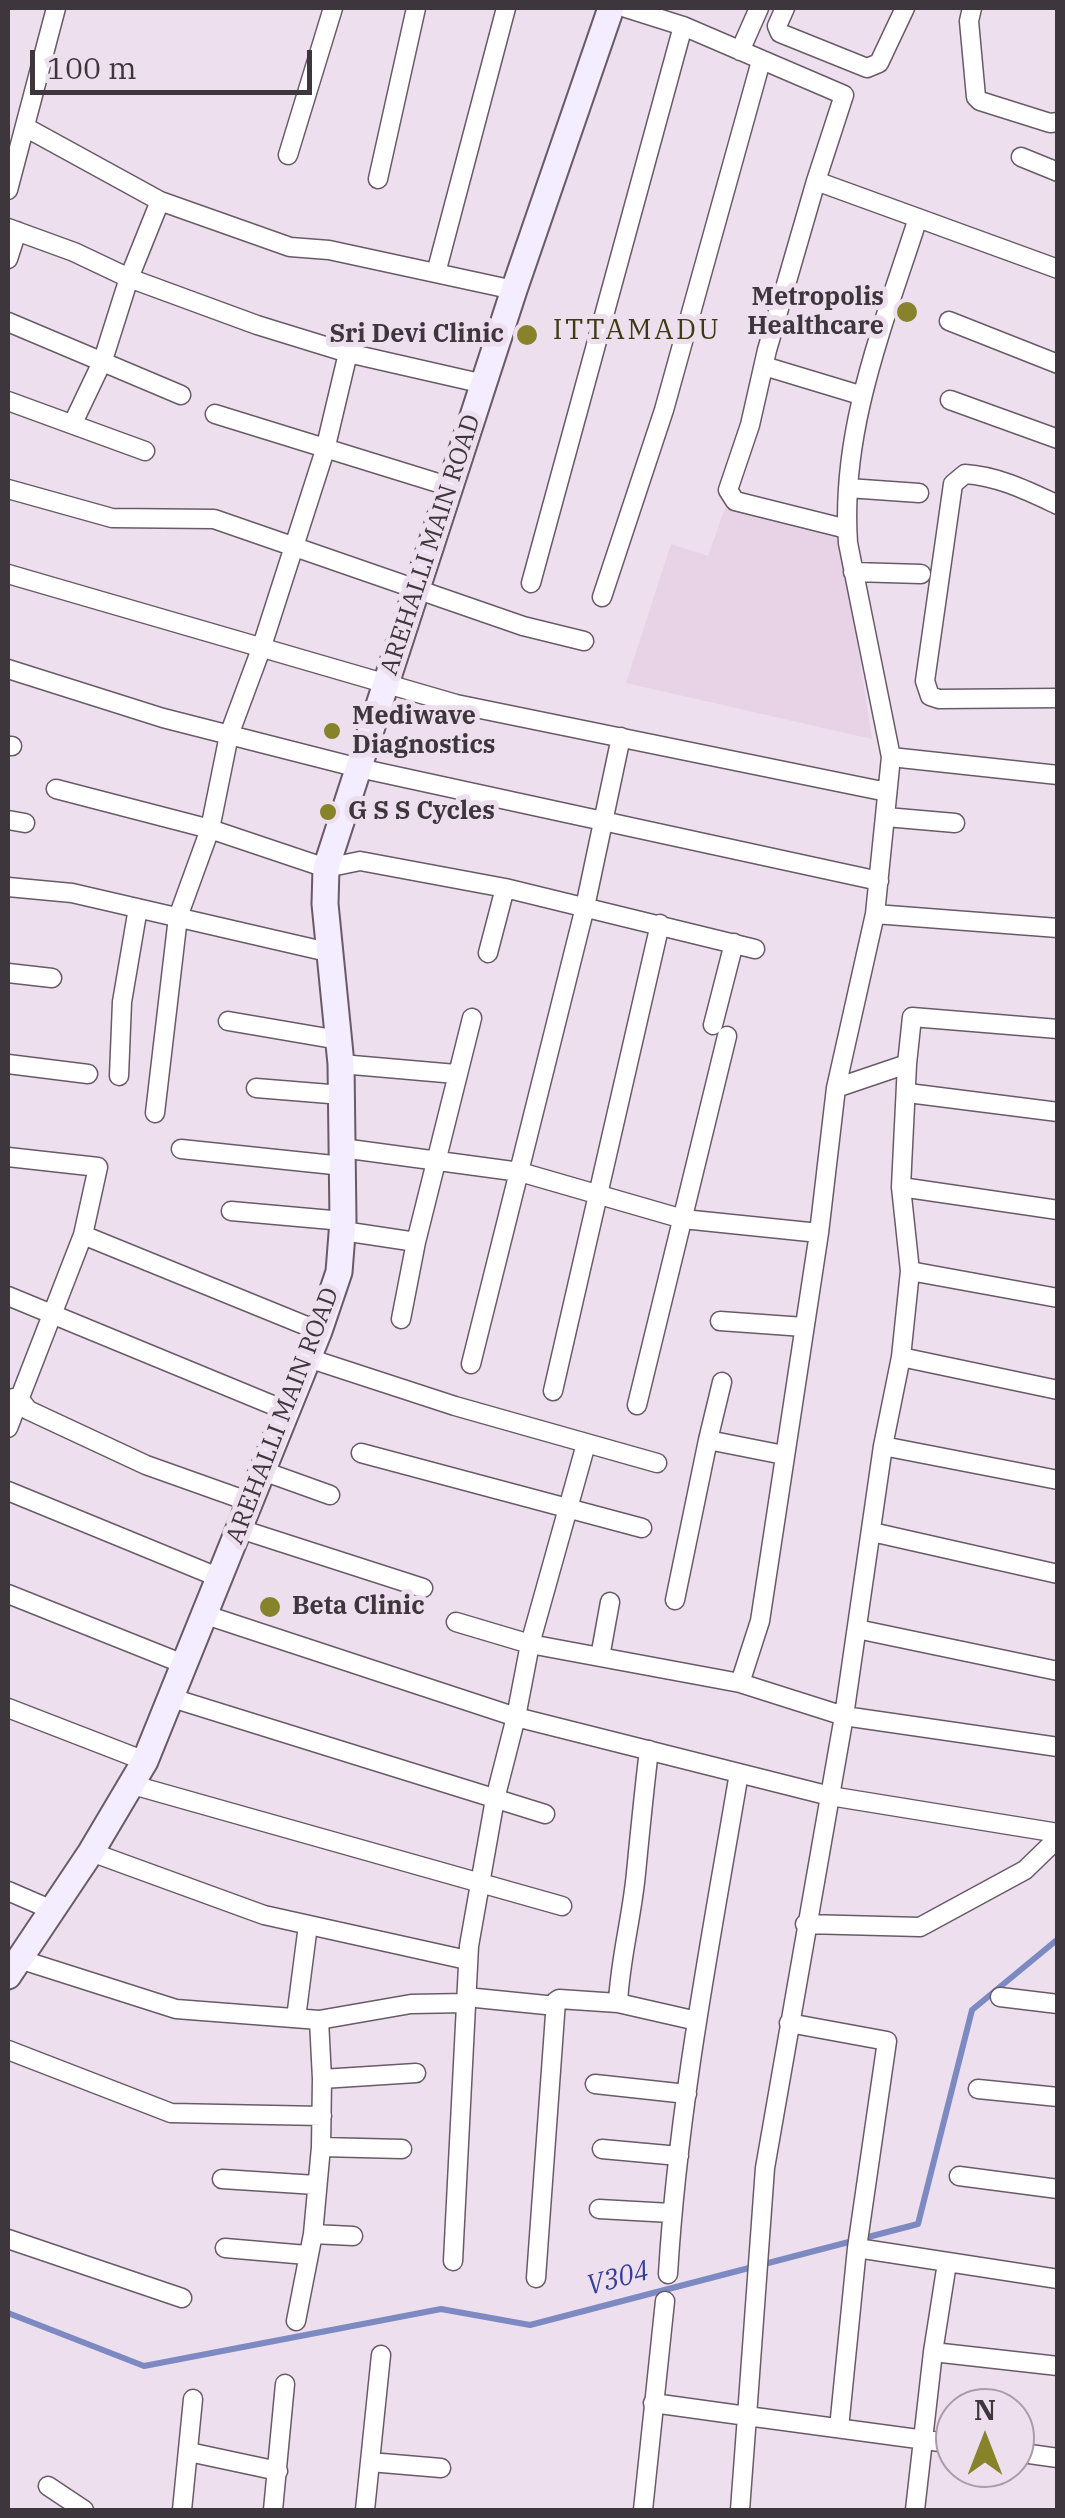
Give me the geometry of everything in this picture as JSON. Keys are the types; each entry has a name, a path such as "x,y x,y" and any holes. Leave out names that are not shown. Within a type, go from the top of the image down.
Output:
{"street":[{"path":"8,190 56,8"},
{"path":"288,155 333,8"},
{"path":"378,179 416,8"},
{"path":"436,273 506,8"},
{"name":"AREHALLI MAIN ROAD","path":"13,1967 91,1852 145,1761 319,1331 339,1272 343,1226 342,1095 325,904 326,868 610,8"},
{"path":"626,8 684,26 844,95 728,490 735,501 847,529"},
{"path":"740,51 759,8"},
{"path":"785,8 777,26 780,33 867,68 879,63 905,8"},
{"path":"972,8 976,97 980,102 1058,122"},
{"path":"531,584 684,26"},
{"path":"602,597 664,410 761,60"},
{"path":"25,127 160,201 290,247 328,250 514,290"},
{"path":"1021,157 1058,172"},
{"path":"816,181 1058,269"},
{"path":"73,423 103,360 128,278 160,201"},
{"path":"740,1683 760,1621 820,1233 836,1088 876,914 891,757 853,572 847,529 848,488 860,395 918,218"},
{"path":"8,259 12,230 257,325 348,353 484,384"},
{"path":"949,321 1058,364"},
{"path":"8,322 181,395"},
{"path":"155,1112 178,917 210,829 229,735 325,450 348,353"},
{"path":"764,366 860,395"},
{"path":"950,400 1058,438"},
{"path":"8,401 144,451"},
{"path":"215,414 451,487"},
{"path":"1058,505 1014,485 978,475 965,474 953,484 925,681 930,696 939,698 1058,698"},
{"path":"848,488 919,493"},
{"path":"8,489 112,518 214,519 523,626 584,641"},
{"path":"853,572 922,574"},
{"path":"8,574 385,686 887,792"},
{"path":"8,669 163,718 360,768 879,881"},
{"path":"471,1364 585,907 621,737"},
{"path":"891,757 1058,775"},
{"path":"56,790 210,829 326,868 360,860 505,888 756,949"},
{"path":"886,817 955,824"},
{"path":"8,887 72,894 332,953"},
{"path":"488,953 505,888"},
{"path":"119,1076 122,1002 138,908"},
{"path":"876,914 1058,928"},
{"path":"553,1391 660,924"},
{"path":"637,1405 683,1219 734,943"},
{"path":"8,973 52,978"},
{"path":"740,2510 762,2190 844,1716 883,1446 901,1357 910,1271 901,1187 912,1017 1058,1030"},
{"path":"401,1318 472,1018"},
{"path":"228,1021 340,1052 456,1074"},
{"path":"8,1064 88,1074"},
{"path":"836,1088 907,1064"},
{"path":"256,1088 342,1095"},
{"path":"908,1094 1058,1112"},
{"path":"181,1149 438,1159 520,1172 683,1219 820,1233"},
{"path":"8,1157 98,1167 83,1235 13,1398 8,1428"},
{"path":"901,1187 1058,1210"},
{"path":"231,1211 343,1226 416,1242"},
{"path":"83,1235 319,1331"},
{"path":"910,1271 1058,1298"},
{"path":"8,1296 287,1411"},
{"path":"720,1321 804,1327"},
{"path":"901,1357 1058,1390"},
{"path":"308,1358 657,1464"},
{"path":"674,1600 722,1382"},
{"path":"13,1398 28,1410 146,1465 236,1497 252,1498"},
{"path":"708,1440 784,1455"},
{"path":"454,2261 467,1960 495,1799 530,1644 586,1444"},
{"path":"883,1446 1058,1480"},
{"path":"361,1453 642,1528"},
{"path":"263,1470 330,1495"},
{"path":"8,1491 220,1578"},
{"path":"240,1529 422,1588"},
{"path":"872,1532 1058,1574"},
{"path":"8,1594 186,1666"},
{"path":"600,1657 610,1602"},
{"path":"206,1615 516,1717 830,1796 1058,1835"},
{"path":"456,1622 530,1644 740,1683 844,1716 1058,1748"},
{"path":"858,1628 1058,1670"},
{"path":"172,1698 545,1814"},
{"path":"8,1708 145,1761"},
{"path":"618,2004 620,1964 636,1874 650,1750"},
{"path":"668,2274 671,2213 697,2021 739,1773"},
{"path":"133,1785 562,1906"},
{"path":"805,1924 920,1927 1026,1870 1058,1835"},
{"path":"91,1852 264,1916 467,1960"},
{"path":"8,1892 52,1910"},
{"path":"296,2018 308,1925"},
{"path":"13,1967 176,2009 319,2020 466,2000 556,2006"},
{"path":"1000,1997 1058,2004"},
{"path":"536,2278 556,2006 560,1999 618,2004 697,2021"},
{"path":"296,2321 313,2234 321,2147 319,2020"},
{"path":"789,2023 887,2041 858,2241 839,2428"},
{"path":"8,2050 171,2113 322,2116"},
{"path":"322,2079 416,2074"},
{"path":"595,2084 687,2094"},
{"path":"978,2089 1058,2097"},
{"path":"321,2147 402,2149"},
{"path":"602,2149 679,2156"},
{"path":"959,2176 1058,2189"},
{"path":"222,2179 316,2186"},
{"path":"599,2208 671,2213"},
{"path":"313,2234 353,2236"},
{"path":"8,2239 182,2298"},
{"path":"858,2241 948,2263 1058,2279"},
{"path":"225,2248 307,2256"},
{"path":"915,2510 933,2352 948,2263"},
{"path":"642,2510 665,2301"},
{"path":"933,2352 1058,2366"},
{"path":"365,2510 381,2355"},
{"path":"273,2510 285,2384"},
{"path":"182,2510 193,2399"},
{"path":"653,2403 935,2441"},
{"path":"189,2452 278,2471"},
{"path":"370,2462 441,2468"},
{"path":"48,2486 84,2510"}],"shaded area":[{"path":"725,508 841,534 872,739 626,683 671,544 708,556"}],"waterway":[{"name":"V304","path":"8,2313 144,2366 441,2309 530,2325 918,2224 972,2010 1058,1939"}],"place":[{"name":"Metropolis Healthcare","path":"907,312"},
{"name":"Sri Devi Clinic","path":"527,335"},
{"name":"Mediwave Diagnostics","path":"332,731"},
{"name":"G S S Cycles","path":"328,812"},
{"name":"Beta Clinic","path":"270,1607"}],"district":[{"name":"ITTAMADU","path":"637,331"}]}
